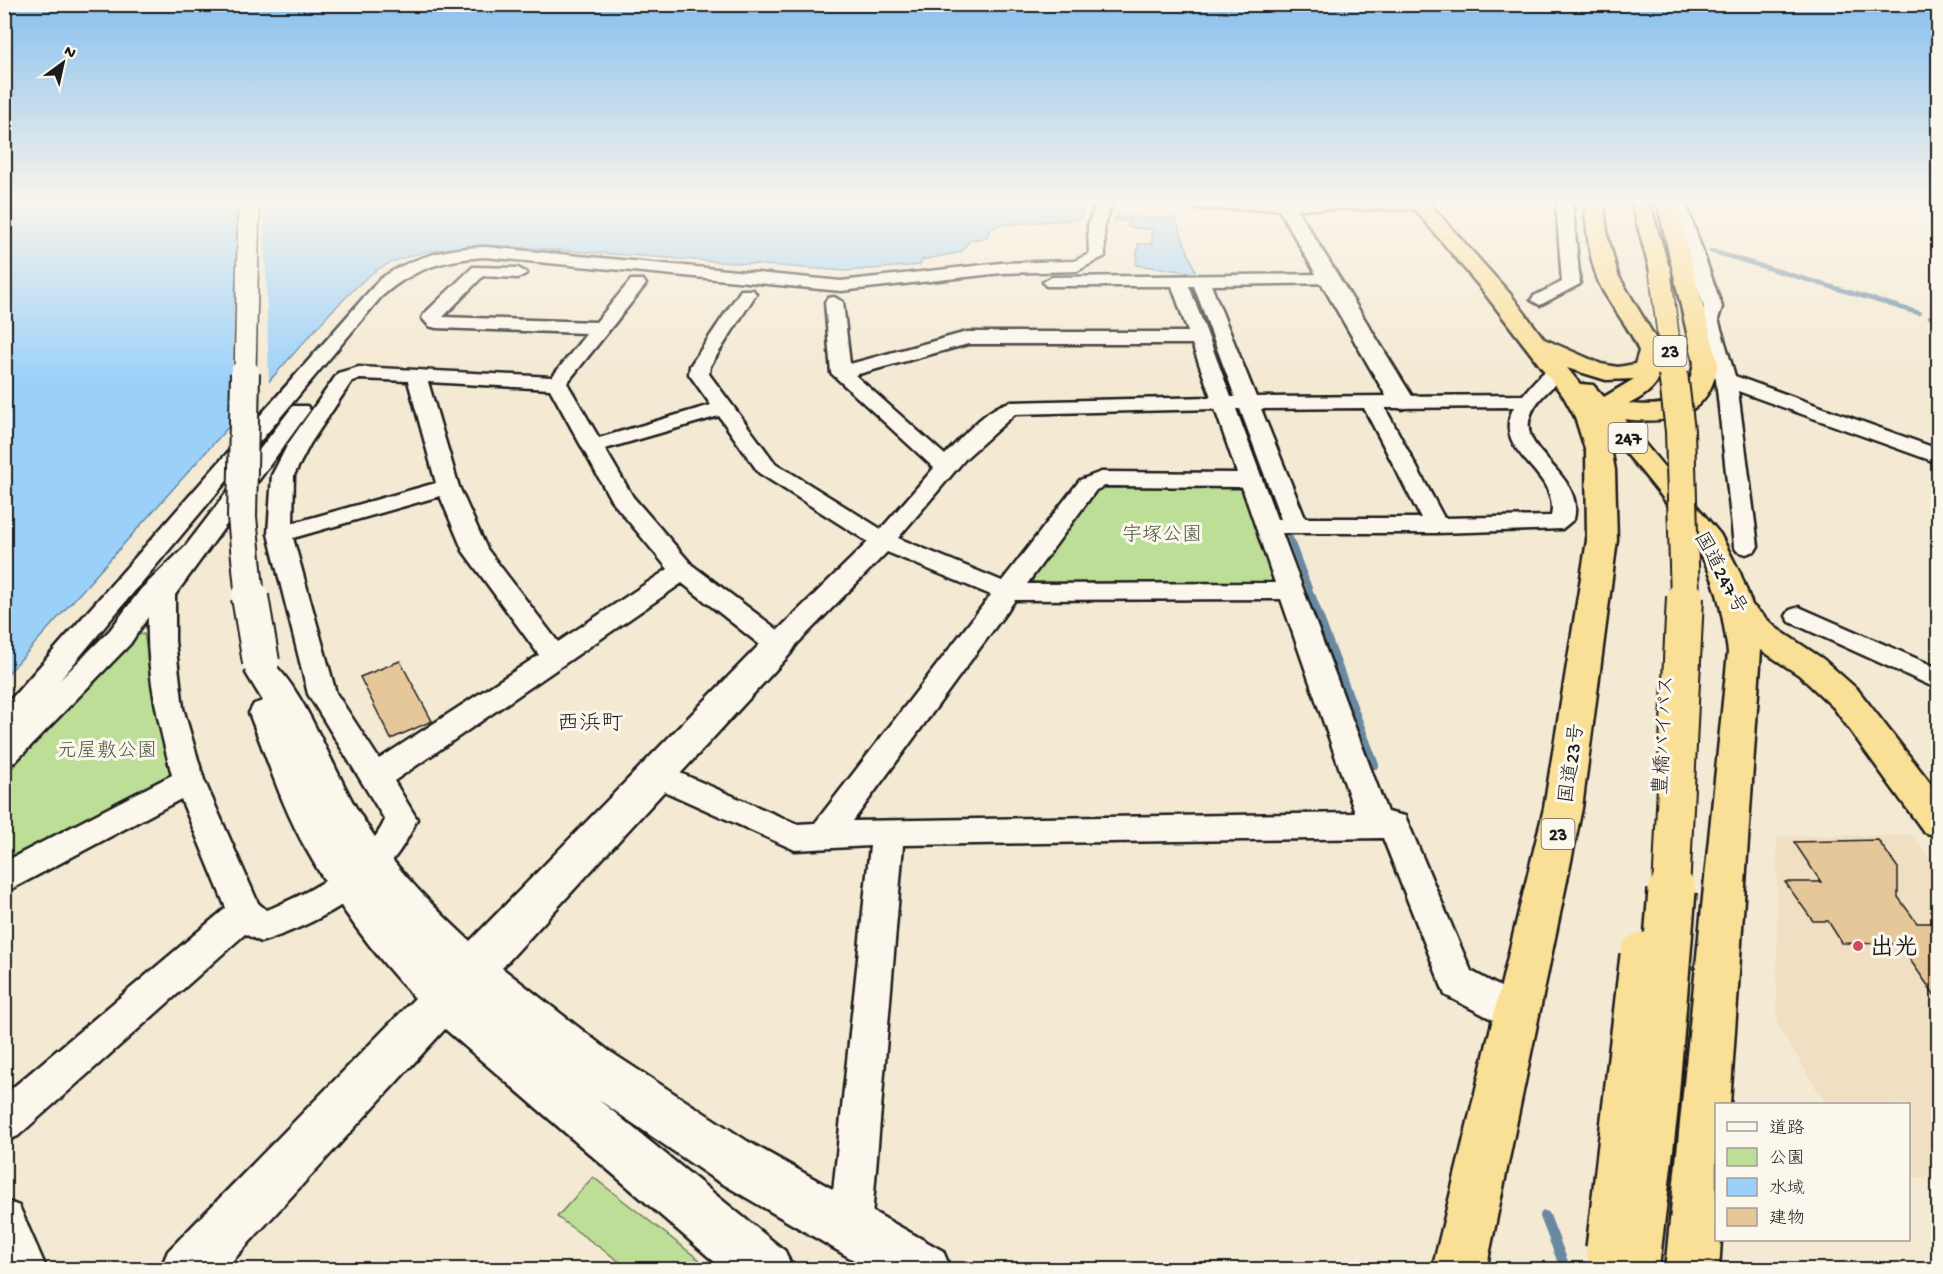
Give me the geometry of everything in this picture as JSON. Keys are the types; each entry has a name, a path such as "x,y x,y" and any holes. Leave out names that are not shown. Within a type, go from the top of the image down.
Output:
{"highway":[{"name":"国道247号","path":"1469,260 1579,386 1578,391"},
{"path":"1578,391 1639,388 1647,380 1653,368 1652,353 1646,338 1621,304 1607,276 1604,260"},
{"name":"豊橋バイパス","path":"1607,1269 1629,1103 1656,842 1671,576 1668,429 1655,271 1652,260"},
{"name":"豊橋バイパス","path":"1635,1269 1654,1111 1675,848 1686,579 1680,431 1653,260"},
{"path":"1646,460 1641,443 1641,430 1668,417 1689,401 1700,387 1706,363 1681,260"},
{"name":"国道247号","path":"1490,285 1578,391 1646,460 1709,541 1725,573 1738,610 1757,630 1812,667 1846,699 1938,821"},
{"path":"1545,346 1571,361 1617,374 1644,369 1652,353"},
{"path":"1578,391 1630,414 1682,406"},
{"name":"国道23号","path":"1459,1269 1563,808 1602,540 1599,452 1578,391"},
{"path":"1692,1269 1745,652 1738,610"}],"street":[{"path":"248,260 242,518 245,566 262,668 284,705 341,817 360,874 429,930 458,985 766,1269"},
{"path":"4,727 375,293 388,280 432,260"},
{"path":"560,260 841,286 1001,268 1077,266 1088,260"},
{"path":"1319,260 1402,401"},
{"path":"1540,300 1571,284 1569,260"},
{"path":"1697,260 1713,307 1709,319 1726,380 1746,546"},
{"path":"533,275 478,271 432,318 436,322 601,328"},
{"path":"579,279 834,302 998,284 1330,279"},
{"path":"1190,281 1199,338 1375,824"},
{"path":"1190,281 1248,403 1296,527"},
{"path":"557,383 637,284"},
{"path":"375,293 285,434 162,594 161,641 169,708 189,780 244,913 261,927 280,922 360,874 397,835 401,819 322,694 280,534 283,475 300,444 345,377 359,374 557,383"},
{"path":"747,294 700,366 699,374 767,468 883,541 1006,592 1290,591"},
{"path":"834,302 841,373 947,468"},
{"path":"841,373 967,338 1199,338"},
{"path":"416,376 448,487 475,551 555,657"},
{"path":"1726,380 1938,456"},
{"path":"557,383 623,500 683,571 779,645"},
{"path":"187,1269 458,985 655,774 883,541 947,468 997,417 1010,408 1222,403 1528,401 1578,391"},
{"path":"1371,401 1437,526"},
{"path":"1267,526 1554,524 1562,519 1565,506 1563,494 1521,440 1518,423 1528,401"},
{"path":"593,446 724,408"},
{"path":"822,836 1088,485 1101,479 1250,480"},
{"path":"280,534 448,487"},
{"path":"4,754 120,637 150,595 194,552"},
{"path":"375,778 683,571"},
{"path":"1799,616 1938,679"},
{"path":"655,774 795,837 888,832 1394,825 1458,983 1517,1015"},
{"path":"4,879 189,780"},
{"path":"850,1229 888,832"},
{"path":"4,1122 244,913"},
{"path":"458,985 592,1067 729,1159 924,1269"},
{"path":"4,1221 25,1269"}],"shaded area":[{"name":"出光","path":"1912,835 1938,869 1938,1177 1910,1177 1910,1103 1825,1103 1777,1024 1777,836"}],"green space":[{"name":"宇塚公園","path":"1105,483 1241,485 1246,488 1277,578 1272,582 1035,583 1031,579 1097,487"},
{"name":"元屋敷公園","path":"144,634 173,775 5,871 5,777 40,734 136,635"},
{"path":"593,1177 711,1269 630,1269 557,1217"}],"water":[{"path":"5,260 396,260 371,274 330,313 5,677"},
{"path":"701,260 922,260 920,265 846,271"},
{"path":"1136,260 1191,260 1196,273 1136,265"}],"pier":[{"path":"236,260 266,260 269,385 230,430"}],"building":[{"path":"400,661 432,721 391,739 360,677"},
{"path":"1878,840 1898,868 1898,897 1917,923 1938,923 1938,1000 1899,944 1842,943 1828,921 1813,921 1785,882 1821,882 1794,842"}],"waterway":[{"path":"1743,260 1919,313"},
{"path":"1930,317 1938,319"},
{"path":"1290,538 1313,599"},
{"path":"1312,597 1375,765"},
{"path":"1545,1216 1566,1270"}],"place":[{"name":"出光","path":"1858,946"}],"district":[{"name":"西浜町","path":"590,721"}]}
